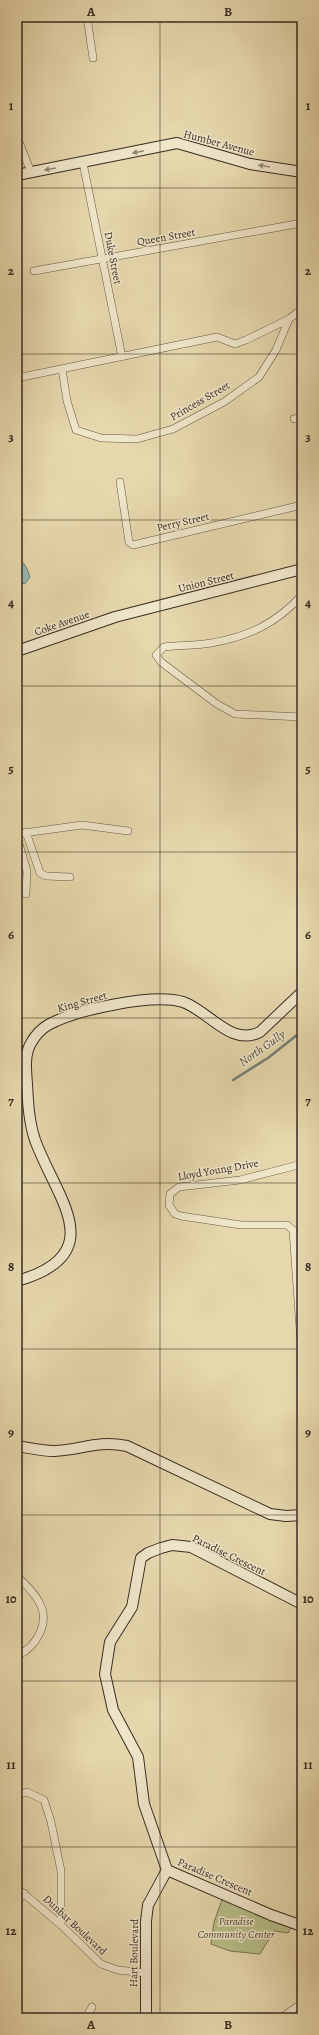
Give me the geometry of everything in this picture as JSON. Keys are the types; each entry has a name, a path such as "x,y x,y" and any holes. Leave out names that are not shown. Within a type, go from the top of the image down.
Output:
{"street":[{"path":"87,17 93,58"},
{"path":"17,137 32,172"},
{"name":"Humber Avenue","path":"17,175 177,143 250,164 301,171"},
{"name":"Duke Street","path":"83,163 122,356"},
{"name":"Queen Street","path":"34,271 302,223"},
{"name":"Princess Street","path":"17,378 216,337 235,344 290,319 302,309"},
{"name":"Princess Street","path":"62,369 67,401 76,430 101,438 137,439 173,429 224,402 260,377 276,350 290,319"},
{"path":"294,419 302,417"},
{"name":"Perry Street","path":"120,482 129,542 133,545 302,505"},
{"name":"Union Street","path":"115,617 302,569"},
{"path":"302,595 287,611 251,633 210,643 164,647 156,655 161,662 217,704 235,714 302,717"},
{"name":"Coke Avenue","path":"17,651 115,617"},
{"path":"17,834 82,825 128,831"},
{"path":"26,832 40,873 46,876 70,877"},
{"path":"17,837 27,871 26,894"},
{"name":"King Street","path":"17,1281 48,1269 62,1256 70,1244 72,1227 65,1203 35,1140 28,1111 26,1056 31,1044 38,1034 47,1026 60,1020 116,1004 154,1000 184,1003 236,1035 253,1036 260,1032 302,992"},
{"name":"Lloyd Young Drive","path":"302,1164 240,1180 178,1187 170,1194 168,1205 175,1214 181,1216 241,1225 287,1224 292,1230 302,1357"},
{"path":"17,1446 55,1451 96,1444 112,1443 127,1446 270,1514 286,1516 302,1515"},
{"name":"Paradise Crescent","path":"302,1604 191,1547 172,1545 161,1548 148,1553 142,1558 132,1607 110,1642 105,1674 113,1710 138,1758 144,1804 167,1870 271,1915 302,1926"},
{"path":"17,1576 31,1590 37,1599 43,1616 40,1635 34,1644 17,1656"},
{"path":"17,1795 27,1792 44,1800 51,1822 61,1871 61,1925"},
{"name":"Hart Boulevard","path":"146,2018 146,1921 148,1905 167,1870"},
{"name":"Dunbar Boulevard","path":"17,1888 61,1925 101,1964 118,1970 146,1973"},
{"path":"17,1902 24,1893"},
{"path":"281,2018 302,2003"},
{"path":"86,2018 92,2008"}],"green space":[{"name":"Paradise Community Center","path":"223,1897 292,1926 288,1933 274,1931 260,1954 230,1951 211,1944 214,1922"}],"water":[{"path":"17,558 24,563 30,577 25,584 19,582"}],"waterway":[{"name":"North Gully","path":"233,1080 268,1058 302,1031"}]}
